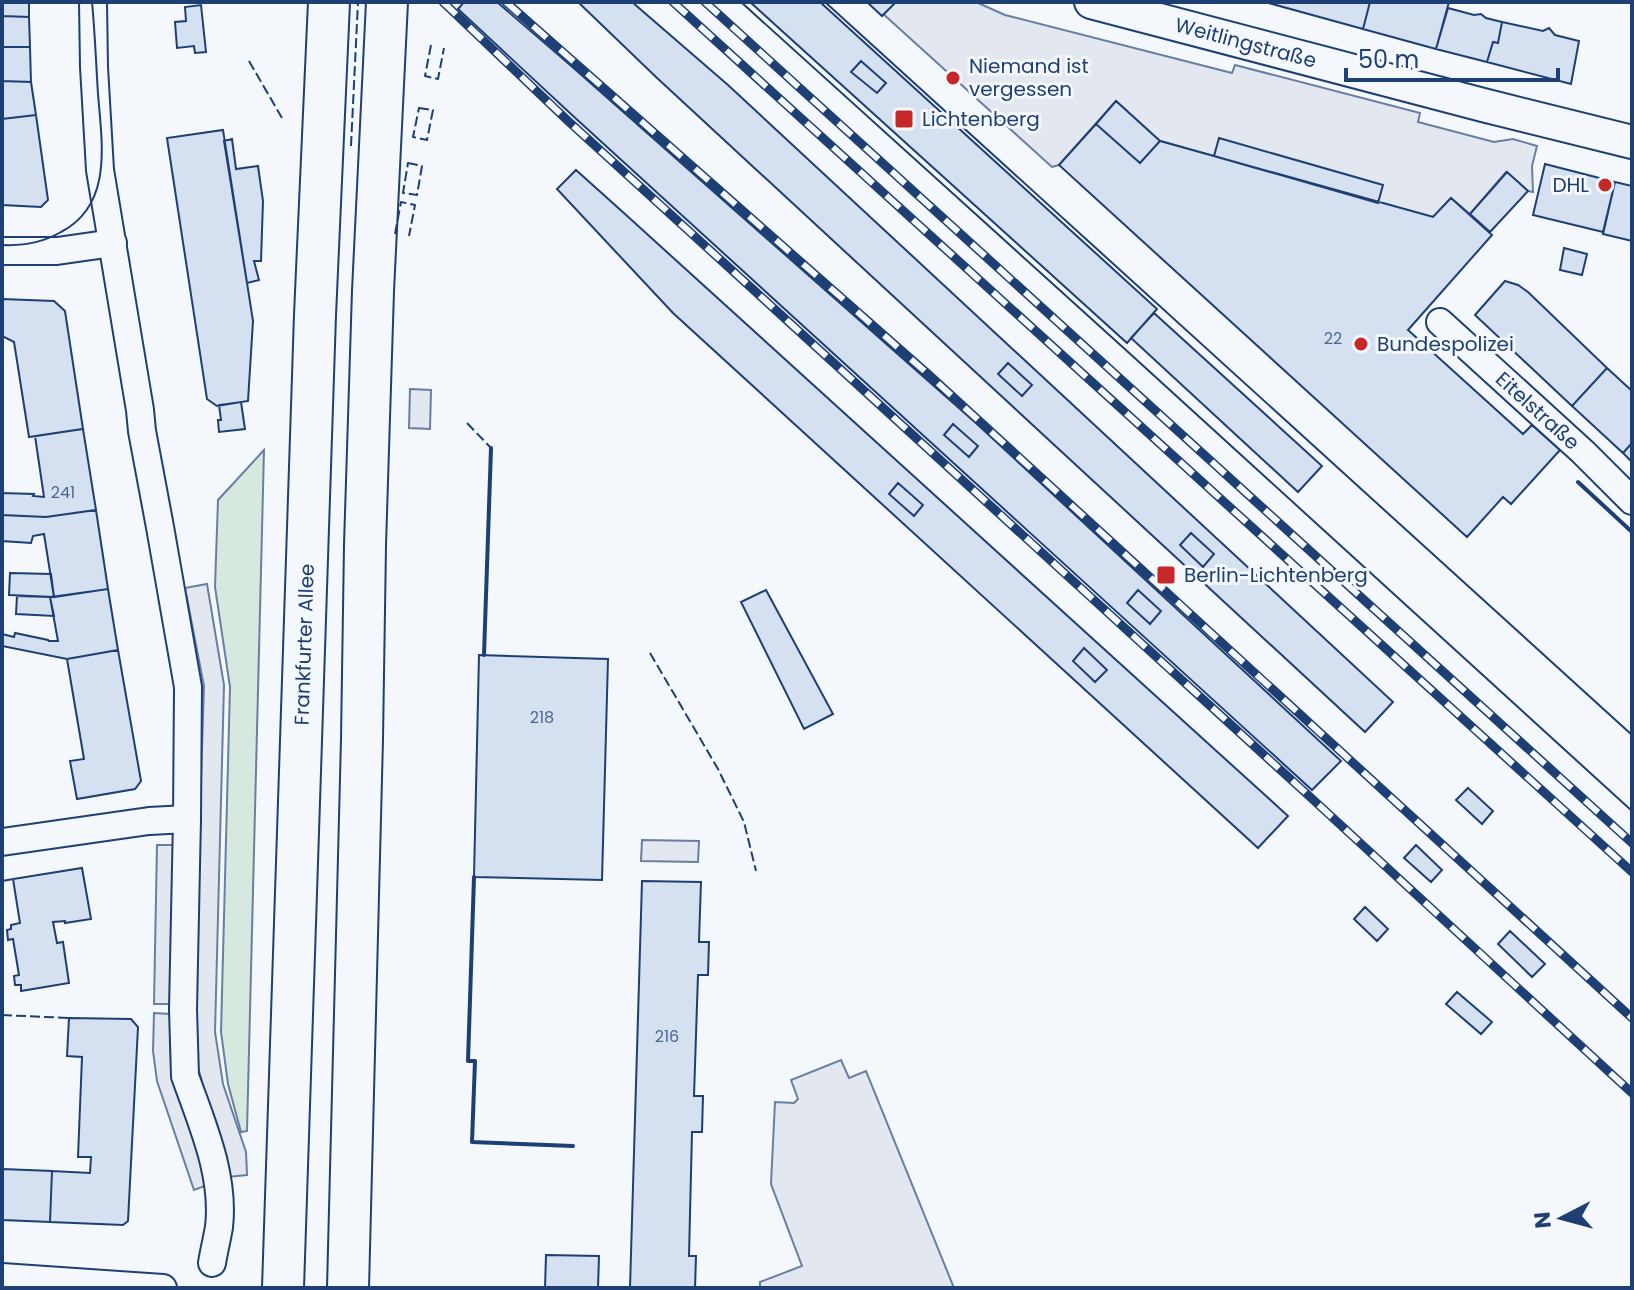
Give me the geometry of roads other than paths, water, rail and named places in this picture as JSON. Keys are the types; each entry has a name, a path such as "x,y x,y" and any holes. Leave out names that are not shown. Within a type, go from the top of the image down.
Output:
{"main road":[{"name":"Frankfurter Allee","path":"283,1288 315,315 329,2"},
{"path":"348,1288 365,530 387,2"}],"street":[{"path":"93,2 100,170 188,687 183,1009 185,1076 213,1156 218,1180 219,1224 212,1263"},
{"name":"Weitlingstraße","path":"1091,2 1165,11 1469,102 1632,142"},
{"path":"2,251 57,251 113,243"},
{"name":"Eitelstraße","path":"1440,322 1583,452 1632,501"},
{"path":"2,842 149,821 187,819"},
{"path":"2,1277 163,1288"}],"tram line":[{"path":"2,245 32,243 61,232 78,220 97,190 102,153 92,2"},
{"path":"741,2 1632,811"},
{"path":"825,2 1632,735"}],"railway":[{"path":"443,2 567,120 1632,1093"},
{"path":"506,2 929,375 1632,1018"},
{"path":"673,2 1632,872"},
{"path":"705,2 1632,843"}],"place":[{"name":"Niemand ist vergessen","path":"953,78"},
{"name":"Lichtenberg","path":"904,119"},
{"name":"DHL","path":"1605,185"},
{"name":"Bundespolizei","path":"1361,344"},
{"name":"Berlin-Lichtenberg","path":"1166,575"}]}
